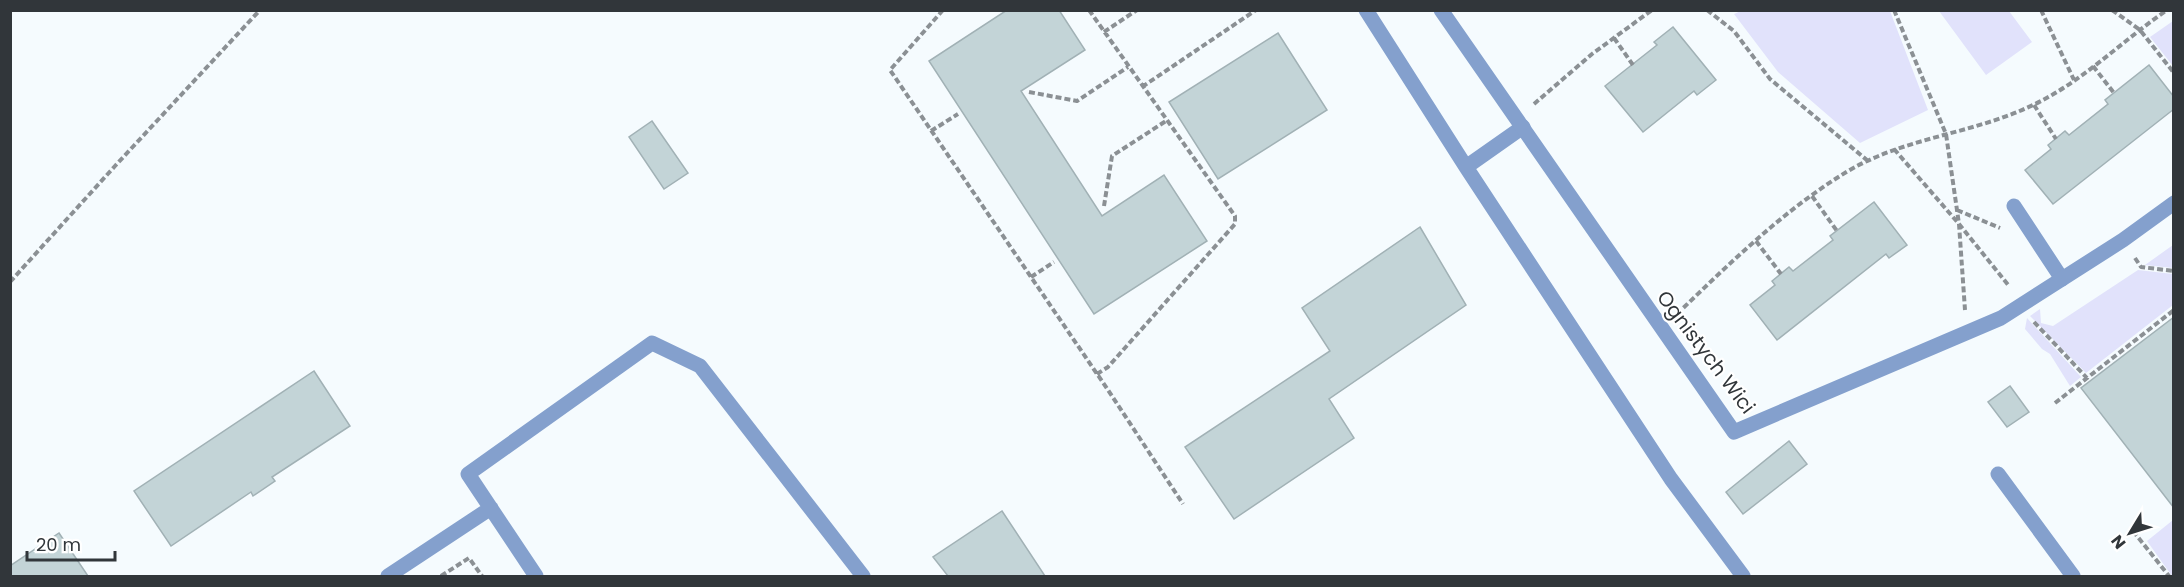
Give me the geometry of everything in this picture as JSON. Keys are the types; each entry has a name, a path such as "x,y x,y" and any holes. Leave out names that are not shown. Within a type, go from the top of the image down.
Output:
{"street":[{"path":"1366,10 1671,479 1743,576"},
{"name":"Ognistych Wici","path":"1441,10 1734,432 2001,318 2123,240 2174,203"},
{"path":"1466,167 1520,123"},
{"path":"2014,206 2062,279"},
{"path":"536,576 468,474 652,343 700,366 862,576"},
{"path":"1998,474 2073,576"},
{"path":"388,576 491,508"}],"path":[{"path":"10,282 260,10"},
{"path":"943,10 890,70 1183,504"},
{"path":"1089,10 1235,216 1235,224 1108,367 1097,374"},
{"path":"1104,32 1137,10"},
{"path":"1142,87 1256,10"},
{"path":"1520,123 1592,54 1652,10"},
{"path":"1707,10 1734,31 1770,79 1868,161"},
{"path":"1894,10 1946,134 1959,224 1966,318 1971,331"},
{"path":"2041,10 2074,80"},
{"path":"2112,10 2140,30 2174,73"},
{"path":"1661,328 1756,241 1812,196 1868,161 1894,149 1997,119 2034,105 2074,80 2167,10"},
{"path":"1614,38 1633,65"},
{"path":"2092,66 2114,93"},
{"path":"1029,92 1077,101 1128,67"},
{"path":"2034,105 2056,139"},
{"path":"931,131 958,114"},
{"path":"1104,206 1112,156 1166,121"},
{"path":"1894,149 1959,224 2028,316 2086,378"},
{"path":"1812,196 1837,231"},
{"path":"1956,210 2038,243"},
{"path":"2123,240 2141,267 2174,271"},
{"path":"1756,241 1781,274"},
{"path":"1031,277 1054,262"},
{"path":"2055,403 2174,310"},
{"path":"2133,531 2169,576"},
{"path":"441,576 470,558 482,576"}],"shaded area":[{"path":"1741,11 1890,11 1928,110 1860,143 1778,72 1734,14"},
{"path":"1939,11 2009,11 2032,42 1986,75"},
{"path":"2173,21 2173,66 2150,37"},
{"path":"2173,245 2173,268 2145,265"},
{"path":"2138,270 2173,274 2173,305 2086,373 2030,316 2040,309 2041,323 2053,326"},
{"path":"2027,318 2081,377 2070,386 2050,354 2042,349 2025,329"},
{"path":"2173,520 2174,576 2172,576 2147,541"}],"building":[{"path":"1007,10 1059,10 1085,50 1021,91 1102,216 1164,175 1207,241 1094,314 929,61"},
{"path":"1673,27 1716,80 1697,95 1694,91 1643,132 1605,86 1657,45 1654,42"},
{"path":"1278,33 1327,110 1218,179 1169,102"},
{"path":"2149,65 2174,97 2174,109 2053,204 2025,170 2051,149 2048,145 2065,131 2069,135 2108,104 2105,100"},
{"path":"652,121 688,173 664,189 629,137"},
{"path":"1874,202 1907,245 1889,258 1886,254 1777,340 1750,305 1775,285 1772,281 1789,267 1793,271 1833,240 1830,236"},
{"path":"1420,227 1466,305 1329,399 1354,438 1234,519 1185,447 1330,351 1302,308"},
{"path":"2174,317 2174,508 2081,388"},
{"path":"314,371 350,426 272,477 275,481 253,496 251,492 171,546 134,491"},
{"path":"2010,386 2029,412 2007,427 1988,402"},
{"path":"1789,441 1807,464 1743,514 1726,492"},
{"path":"1002,511 1045,576 948,576 933,557"},
{"path":"59,533 88,576 10,576 10,566"}]}
